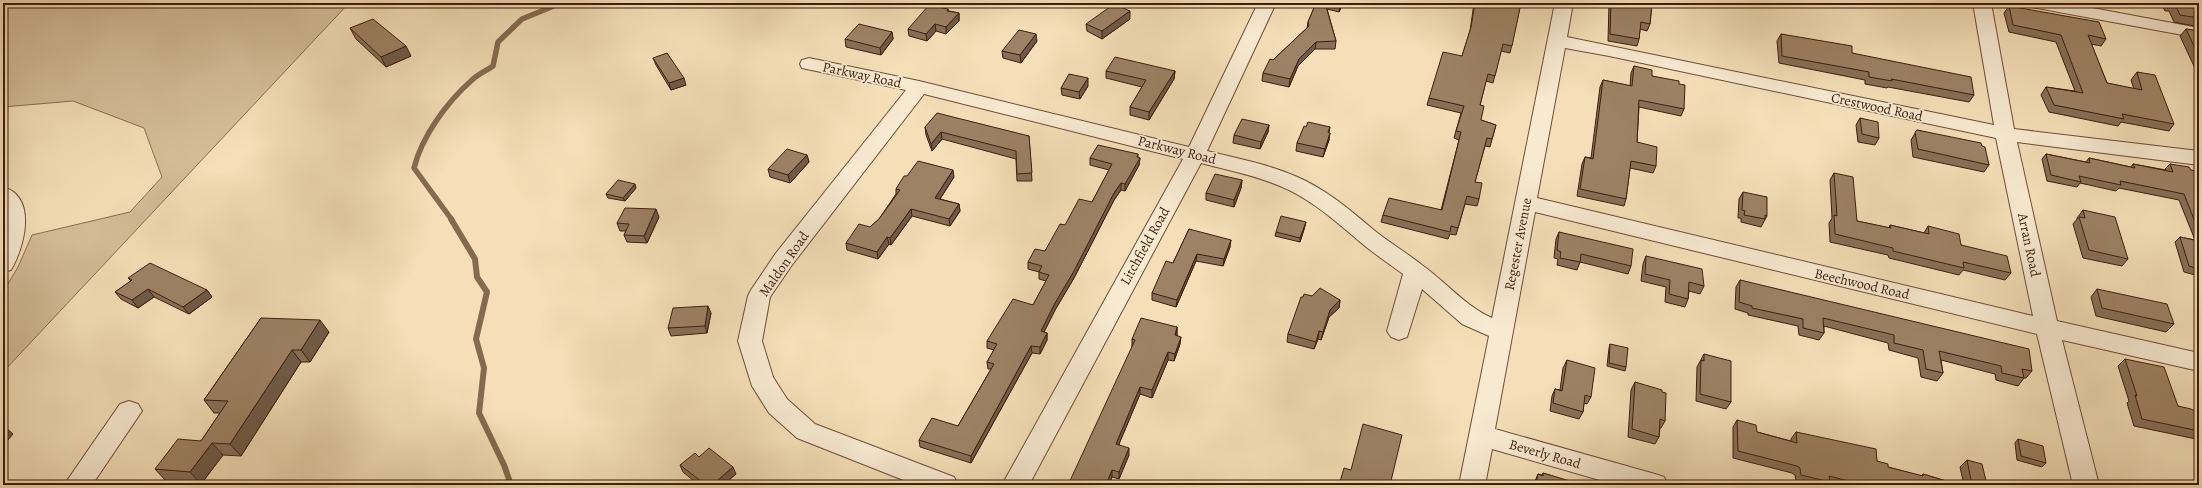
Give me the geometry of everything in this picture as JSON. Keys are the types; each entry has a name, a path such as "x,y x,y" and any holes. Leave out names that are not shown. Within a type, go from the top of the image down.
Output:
{"street":[{"name":"Litchfield Road","path":"1015,485 1195,155 1267,3"},
{"name":"Regester Avenue","path":"1472,485 1564,3"},
{"name":"Arran Road","path":"1982,3 2005,134 2047,328 2086,485"},
{"path":"2037,3 2110,10 2199,33"},
{"name":"Crestwood Road","path":"1557,41 1609,50 2005,134 2199,158"},
{"name":"Parkway Road","path":"809,64 919,88 1195,155 1256,170 1288,181 1308,191 1336,209 1368,237 1415,270 1470,318 1501,332"},
{"name":"Maldon Road","path":"919,88 784,259 759,296 750,341 761,379 778,406 806,431 944,485"},
{"path":"3,194 10,200 15,229 3,264"},
{"name":"Beechwood Road","path":"1526,203 2047,328 2199,362"},
{"path":"1400,331 1415,270"},
{"path":"77,485 129,411"},
{"name":"Beverly Road","path":"1481,435 1655,485"}],"shaded area":[{"path":"3,3 349,3 3,372 3,292 18,267 32,235 130,212 162,177 144,128 73,101 3,107"}],"building":[{"path":"1316,3 1325,3 1336,41 1316,42 1299,59 1290,79 1263,73 1270,59 1273,60 1309,26 1308,22"},
{"path":"1475,3 1521,3 1512,46 1503,44 1495,76 1488,74 1480,105 1484,106 1481,120 1496,125 1492,139 1487,138 1475,182 1482,183 1479,199 1467,196 1458,228 1451,226 1450,232 1383,215 1389,198 1442,210 1461,132 1456,131 1464,106 1429,98 1443,52 1462,56 1471,27"},
{"path":"1611,3 1652,3 1650,24 1641,22 1639,39 1610,34"},
{"path":"2170,3 2199,3 2199,18 2180,15 2175,4"},
{"path":"1114,4 1130,11 1102,31 1086,24"},
{"path":"929,5 959,13 946,27 935,24 926,34 908,29"},
{"path":"2009,6 2099,22 2106,39 2088,35 2107,83 2142,90 2137,72 2155,75 2174,124 2122,114 2124,119 2054,105 2046,87 2083,93 2061,35 2013,25"},
{"path":"373,19 406,46 381,57 350,28"},
{"path":"859,24 892,32 880,48 845,39"},
{"path":"2186,29 2199,31 2199,57"},
{"path":"1019,30 1036,34 1020,55 1002,51"},
{"path":"1781,34 1852,46 1852,53 1971,77 1974,95 1891,79 1892,81 1869,77 1869,72 1782,56"},
{"path":"667,53 684,78 669,83 653,58"},
{"path":"1115,57 1175,71 1149,112 1130,107 1146,80 1106,71"},
{"path":"1634,66 1652,70 1652,76 1679,81 1679,84 1685,85 1684,109 1639,100 1637,142 1657,147 1656,166 1631,161 1626,199 1580,189 1585,157 1593,159 1603,80 1632,86"},
{"path":"1069,74 1088,78 1079,92 1061,88"},
{"path":"937,113 1029,136 1032,173 1017,174 1016,151 941,132 931,144 925,127"},
{"path":"1860,118 1878,122 1879,138 1862,134"},
{"path":"1242,119 1269,125 1261,142 1234,135"},
{"path":"1308,122 1330,127 1328,132 1330,133 1325,149 1297,143 1304,126 1306,127"},
{"path":"1917,130 1981,143 1982,146 1985,147 1989,165 1918,149 1915,132"},
{"path":"1098,145 1138,154 1137,157 1140,158 1125,184 1121,183 1114,193 1074,271 1055,303 1041,331 1047,333 1040,347 1031,346 971,456 919,440 932,418 958,426 994,364 987,362 997,344 987,341 1013,299 1033,305 1049,275 1039,272 1042,266 1028,262 1035,249 1045,251 1060,224 1065,225 1079,199 1092,202 1112,164 1090,158"},
{"path":"787,149 807,155 788,175 768,169"},
{"path":"2046,154 2090,163 2089,158 2135,168 2133,164 2173,172 2170,164 2189,167 2191,170 2196,171 2199,177 2199,232 2184,194 2120,181 2121,185 2079,176 2081,182 2051,175"},
{"path":"918,161 953,170 935,198 959,204 949,219 911,209 890,238 887,237 877,252 846,243 859,224 870,227 879,219 900,190 896,189 904,176 907,176"},
{"path":"1834,173 1853,177 1857,221 1891,228 1890,225 1929,234 1928,226 1959,234 1961,245 2007,256 2011,273 1963,262 1964,268 1893,251 1893,248 1835,234 1834,215 1837,216"},
{"path":"1215,174 1242,180 1234,200 1206,193"},
{"path":"618,180 635,184 623,198 606,194"},
{"path":"1743,192 1767,197 1767,216 1765,215 1765,219 1744,215 1745,211 1742,210"},
{"path":"625,208 656,209 644,236 624,235 629,224 617,223"},
{"path":"2083,210 2115,217 2128,259 2089,250 2079,217 2085,218"},
{"path":"1281,216 1306,222 1300,238 1276,232"},
{"path":"1189,229 1231,240 1224,259 1197,254 1177,300 1152,293 1166,261 1173,263"},
{"path":"1559,232 1633,249 1631,266 1581,254 1580,262 1560,258 1561,252 1557,250"},
{"path":"2180,237 2199,241 2199,269 2189,266"},
{"path":"1646,256 1702,269 1704,286 1689,282 1688,299 1669,294 1670,280 1645,274"},
{"path":"150,263 207,290 183,307 148,289 132,300 115,292 132,280 128,278"},
{"path":"1740,280 2029,349 2032,371 2022,369 2024,378 2002,373 2001,366 1939,351 1943,373 1926,369 1923,350 1894,343 1894,335 1823,318 1824,333 1803,328 1803,319 1752,308 1752,306 1739,302"},
{"path":"1320,288 1340,300 1330,310 1323,332 1319,331 1316,342 1288,334 1301,297 1303,297 1304,294 1312,296"},
{"path":"2097,289 2167,304 2174,324 2102,308"},
{"path":"708,306 705,326 668,328 673,308"},
{"path":"261,318 320,320 301,350 292,350 230,444 212,443 190,472 155,469 178,439 201,441 228,401 204,400"},
{"path":"1141,318 1177,327 1175,335 1181,337 1175,354 1168,352 1152,390 1140,387 1116,444 1129,448 1119,472 1112,470 1106,485 1068,485 1135,340 1132,339"},
{"path":"1610,344 1628,348 1626,367 1609,363"},
{"path":"1704,354 1731,361 1731,402 1700,394 1701,360 1704,361"},
{"path":"2125,359 2164,367 2178,406 2197,412 2199,419 2199,431 2142,419 2135,395 2137,396"},
{"path":"1567,360 1595,368 1591,397 1585,395 1583,412 1553,403 1555,389 1562,391"},
{"path":"1635,382 1662,390 1662,392 1666,393 1665,421 1660,419 1659,437 1632,429"},
{"path":"1737,420 1756,425 1757,432 1797,443 1796,432 1876,449 1877,461 1888,464 1888,467 1923,476 1923,474 1959,485 1863,485 1829,476 1830,482 1801,475 1800,468 1797,466 1738,451"},
{"path":"1363,424 1402,435 1390,485 1339,485 1344,468 1351,470"},
{"path":"2018,439 2043,446 2046,463 2021,456"},
{"path":"709,448 733,467 712,485 706,485 680,465 695,453 699,457"},
{"path":"1967,460 1982,464 1987,485 1972,485"},
{"path":"1543,473 1580,485 1536,485 1538,474 1543,476"}],"waterway":[{"path":"452,220 414,168 429,132 445,109 463,89 479,74 493,66 498,42 522,19 561,3"},
{"path":"451,219 475,259 477,277 487,292 476,339 484,368 479,413 504,465 511,485"}]}
